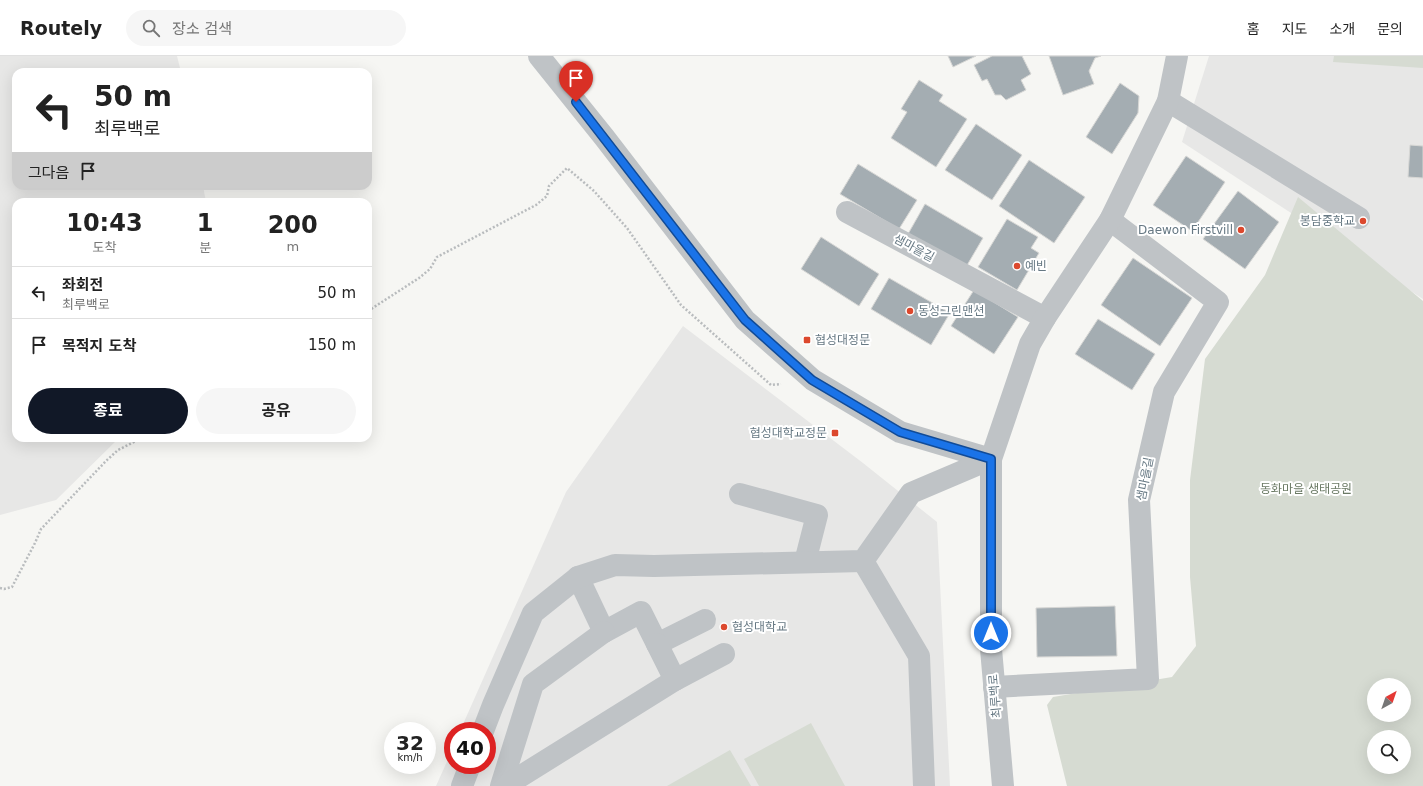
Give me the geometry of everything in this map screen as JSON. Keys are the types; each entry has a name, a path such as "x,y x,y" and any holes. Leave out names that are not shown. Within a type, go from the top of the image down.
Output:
{"street":[{"path":"539,56 604,137 745,320 812,380 900,432 991,459"},
{"path":"863,561 911,493 991,459 1030,344 1045,318 1110,220 1168,101 1177,56"},
{"path":"1168,101 1359,218"},
{"name":"샘마을길","path":"847,212 1045,318"},
{"name":"샘마을길","path":"994,687 1148,679 1139,500 1164,392 1218,302 1110,220"},
{"name":"최루백로","path":"991,459 991,649 1003,786"},
{"path":"740,494 817,515 805,562"},
{"path":"486,722 533,613 578,577 615,565 654,566 863,561"},
{"path":"863,561 919,656 924,786"},
{"path":"578,577 604,632"},
{"path":"501,786 533,684 604,632 641,612 675,680"},
{"path":"657,644 705,620"},
{"path":"505,786 675,680 724,654"},
{"path":"462,786 467,774"}],"path":[{"path":"372,308 419,278 430,269 437,258 536,204 547,196 549,186 567,168 594,191 627,228 681,305 771,386 812,380"},
{"path":"0,588 4,589 12,587 36,543 41,529 61,506 118,450 133,442"}],"shaded area":[{"path":"0,56 177,56 180,68 12,68 12,190 204,190 205,198 12,198 12,442 115,442 56,500 0,515"},
{"name":"봉담중학교","path":"1209,56 1423,56 1423,299 1182,142"},
{"name":"협성대학교","path":"683,326 863,463 937,522 950,786 436,786 444,768 444,774 496,774 496,722 464,722 566,492"}],"green space":[{"path":"1334,56 1423,56 1423,68 1333,62"},
{"name":"동화마을 생태공원","path":"1298,197 1423,301 1423,786 1067,786 1047,705 1053,697 1172,677 1196,646 1190,577 1190,480 1205,359 1265,275"},
{"path":"811,723 845,786 759,786 744,759"},
{"path":"730,750 751,786 667,786"}],"building":[{"path":"948,56 976,56 953,67"},
{"path":"992,56 1022,56 1031,74 1021,80 1026,90 1006,100 1001,95 995,95 987,79 982,81 974,65"},
{"path":"1049,56 1101,56 1095,58 1089,71 1094,84 1063,95"},
{"path":"919,80 943,95 939,101 967,119 936,167 891,138 907,112 901,109"},
{"path":"1120,83 1139,96 1138,113 1112,154 1086,137"},
{"path":"976,124 1022,155 992,200 945,170"},
{"path":"1410,145 1423,146 1423,178 1408,177"},
{"path":"1186,156 1225,182 1192,231 1153,205"},
{"path":"1029,160 1085,197 1054,243 999,206"},
{"path":"858,164 917,200 899,229 840,194"},
{"name":"Daewon Firstvill","path":"1238,191 1279,222 1245,269 1203,239"},
{"path":"925,204 983,238 966,267 908,234"},
{"path":"1007,219 1038,237 1031,248 1039,253 1017,290 978,267"},
{"path":"821,237 879,274 859,306 801,269"},
{"path":"1133,258 1192,298 1160,346 1101,305"},
{"name":"동성그린맨션","path":"889,278 950,313 931,345 871,309"},
{"path":"974,290 1018,317 994,354 951,326"},
{"path":"1098,319 1155,354 1132,390 1075,354"},
{"path":"1115,606 1117,656 1037,657 1036,608"}],"place":[{"name":"봉담중학교","path":"1363,221"},
{"name":"Daewon Firstvill","path":"1241,230"},
{"name":"예빈","path":"1017,266"},
{"name":"동성그린맨션","path":"910,311"},
{"name":"협성대정문","path":"807,340"},
{"name":"협성대학교정문","path":"835,433"},
{"name":"협성대학교","path":"724,627"}],"route":[{"path":"576,102 745,320 812,380 900,432 991,459 991,633"}]}
